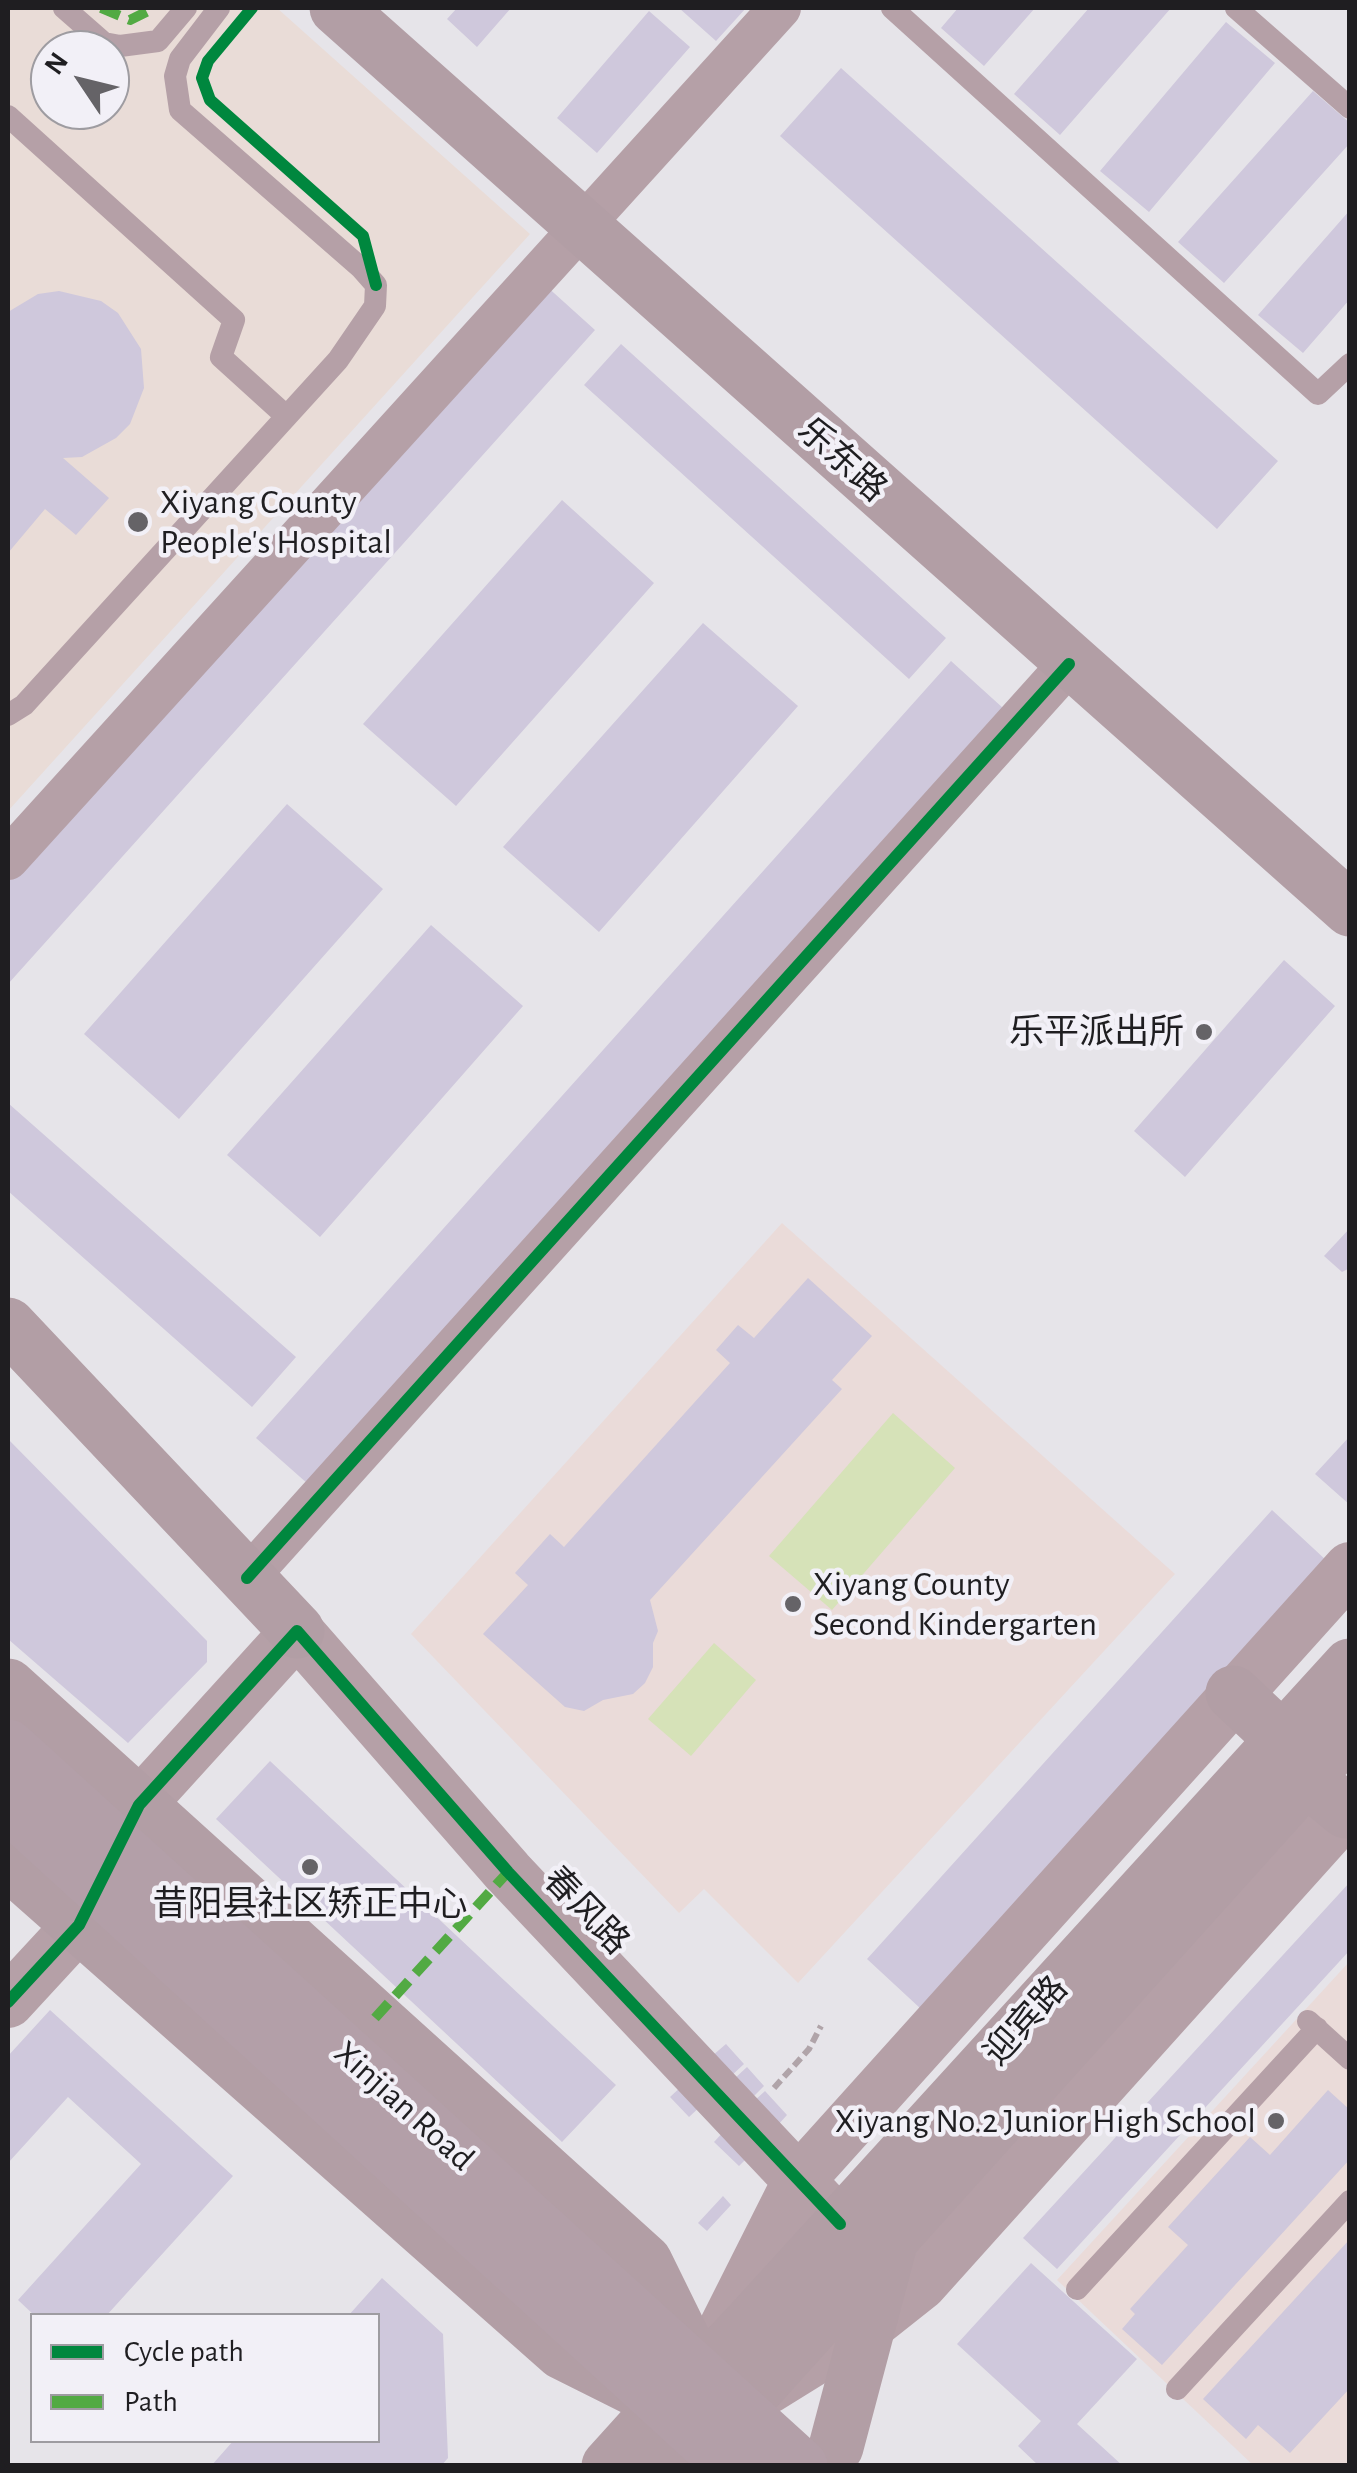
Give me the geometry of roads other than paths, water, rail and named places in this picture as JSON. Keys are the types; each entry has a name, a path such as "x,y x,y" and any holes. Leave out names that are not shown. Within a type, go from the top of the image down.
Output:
{"main road":[{"name":"乐东路","path":"337,8 1069,664 1350,909"},
{"name":"春风路","path":"8,1325 298,1632"},
{"name":"迎宾路","path":"1321,1784 1350,1666"},
{"path":"8,1686 108,1866 645,2262 699,2435"},
{"path":"1233,1693 1321,1784"},
{"name":"迎宾路","path":"609,2466 699,2435 866,2231 1321,1784 1350,1729"},
{"name":"Xinjian Road","path":"8,1746 108,1866 699,2435 831,2459"},
{"name":"Xinjian Road","path":"8,1804 108,1866"},
{"path":"8,1862 108,1866"},
{"path":"831,2459 868,2326 866,2231"}],"street":[{"path":"8,858 780,8"},
{"path":"247,1578 1069,664"},
{"path":"699,2435 799,2180 1233,1693 1350,1568"},
{"path":"8,2002 108,1866 298,1632"},
{"name":"春风路","path":"298,1632 508,1872 799,2180 866,2231"},
{"path":"580,2466 699,2435 868,2326 921,2284 1321,1784"}],"lane":[{"path":"64,8 104,43 120,46 158,40 186,8"},
{"path":"8,716 24,705 338,360 376,306 376,286 180,110 174,76 180,59 219,8"},
{"path":"892,8 1318,394 1350,364"},
{"path":"1236,8 1350,108"},
{"path":"8,116 234,320 221,357 286,416"},
{"path":"1077,2289 1311,2024 1350,2059"},
{"path":"1177,2389 1350,2202"}],"place":[{"name":"Xiyang County People's Hospital","path":"138,522"},
{"name":"乐平派出所","path":"1204,1032"},
{"name":"Xiyang County Second Kindergarten","path":"793,1604"},
{"name":"昔阳县社区矫正中心","path":"310,1867"},
{"name":"Xiyang No.2 Junior High School","path":"1276,2121"}]}
